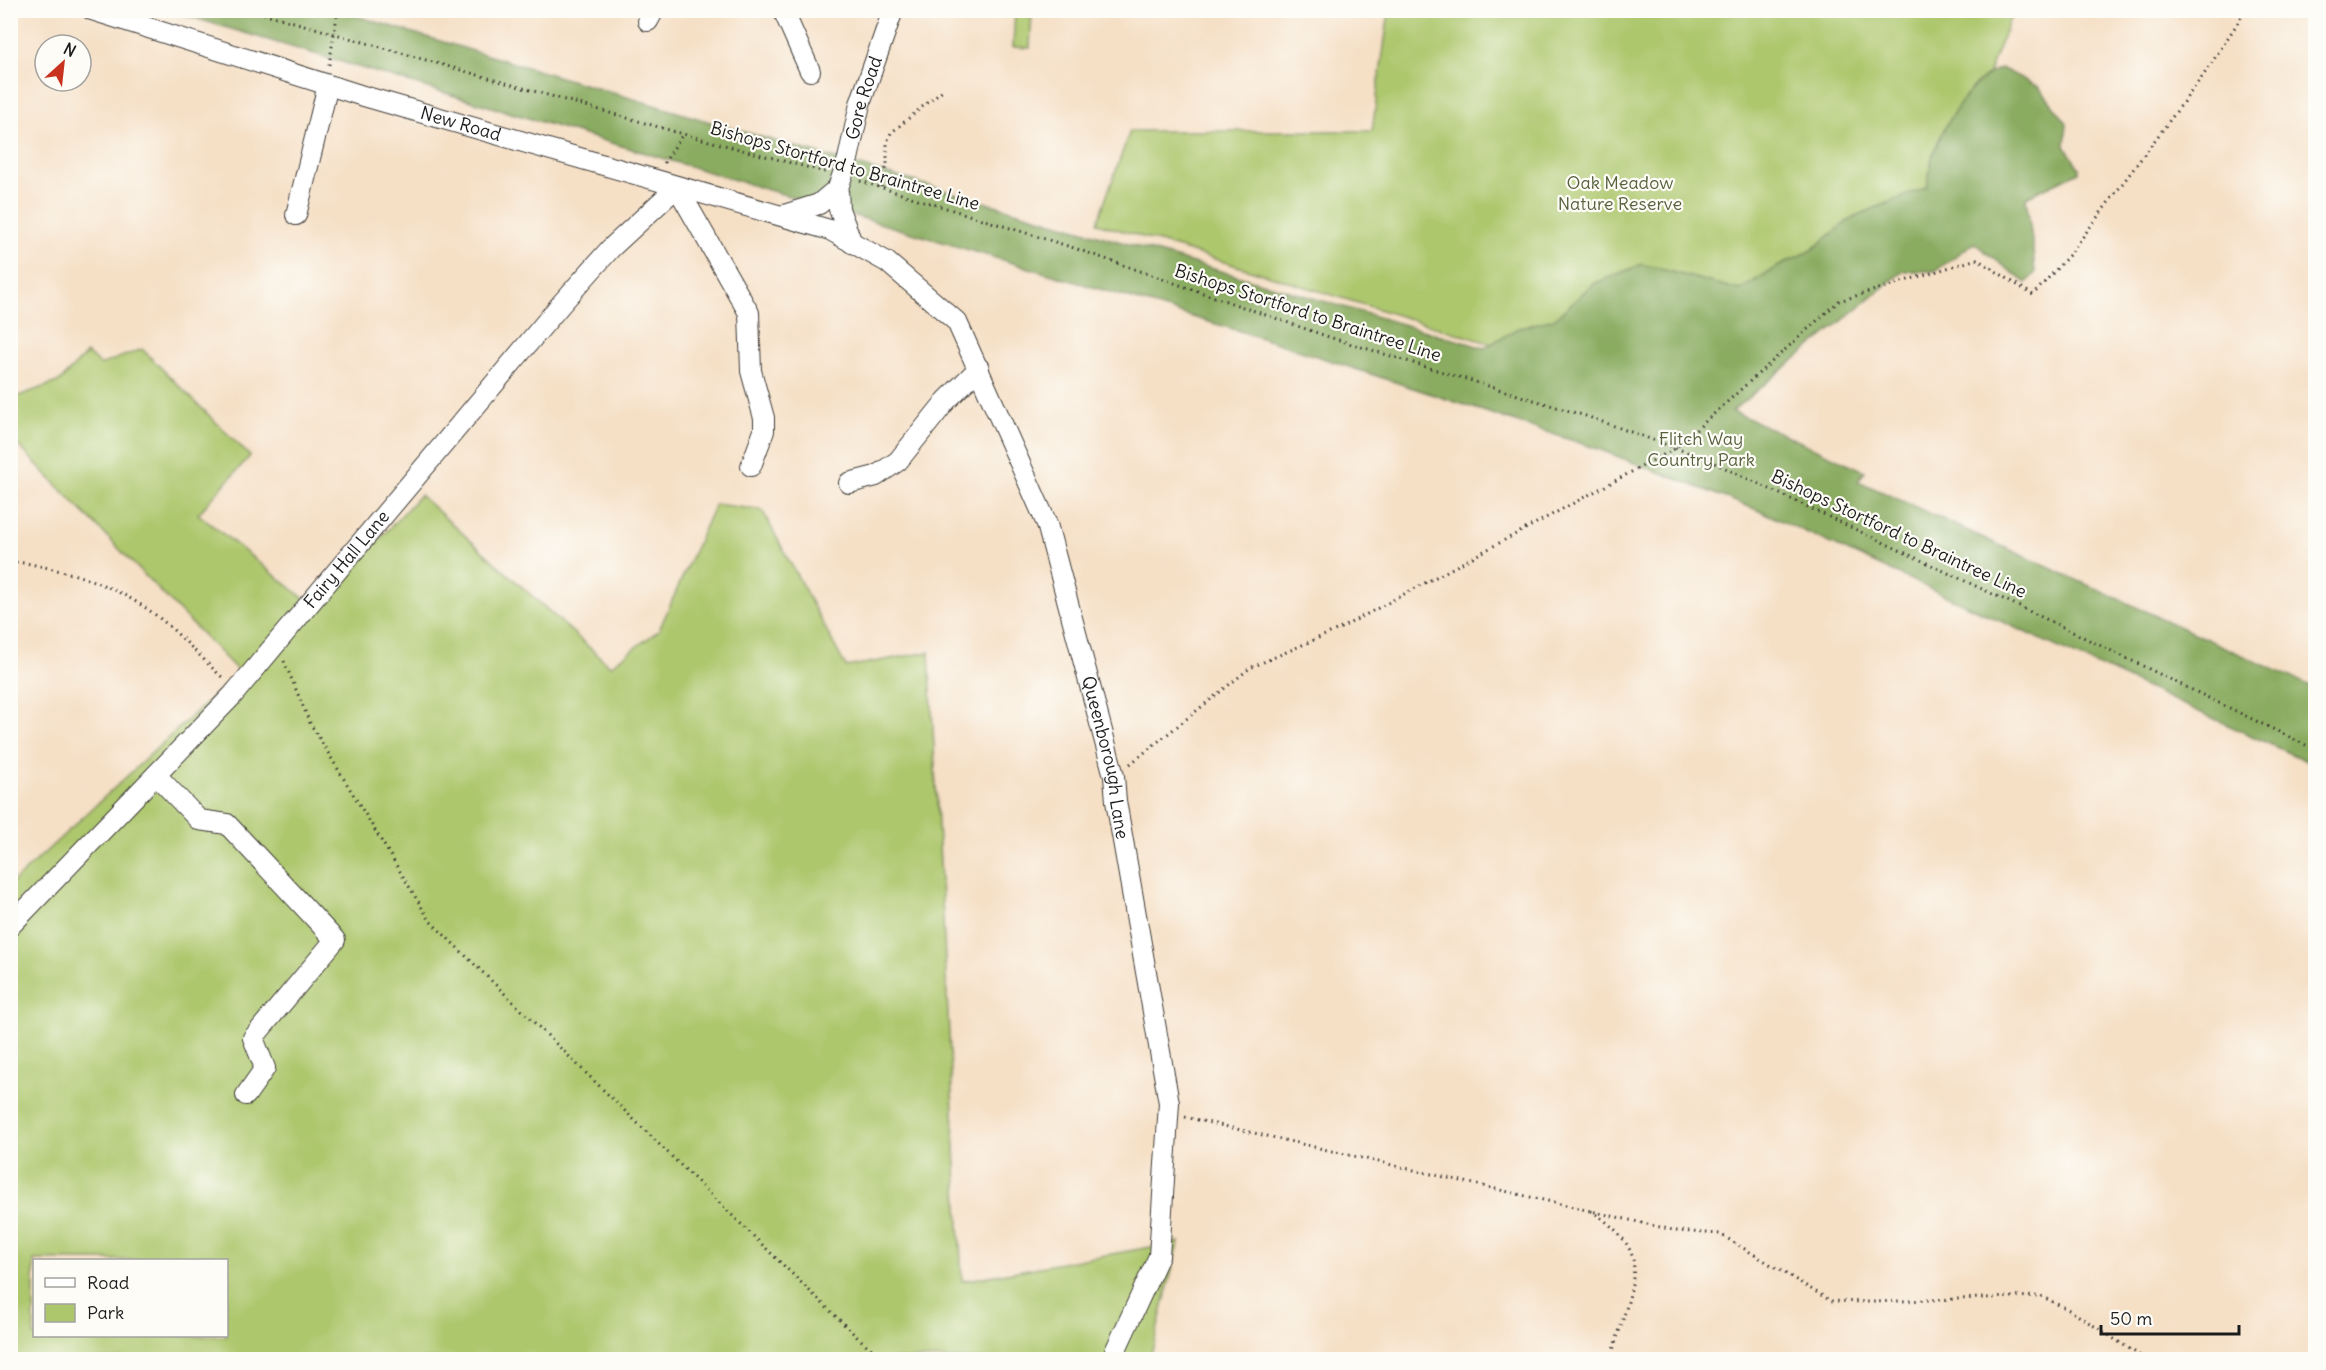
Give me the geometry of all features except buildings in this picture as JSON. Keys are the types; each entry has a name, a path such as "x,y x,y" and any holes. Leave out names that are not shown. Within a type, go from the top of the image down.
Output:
{"street":[{"name":"New Road","path":"92,10 327,85 830,230"},
{"path":"783,10 810,70"},
{"name":"Gore Road","path":"841,175 860,104 893,10"},
{"path":"296,215 327,85"},
{"path":"784,215 819,204 841,175"},
{"path":"841,175 839,209 852,243"},
{"path":"677,187 749,313 751,371 764,418 761,440 751,466"},
{"name":"Fairy Hall Lane","path":"10,926 235,693 562,303 611,248 677,187"},
{"name":"Queenborough Lane","path":"830,230 888,262 957,322 1047,524 1114,776 1116,801 1169,1103 1159,1256 1111,1359"},
{"path":"849,483 876,476 898,461 946,401 979,368"},
{"path":"156,775 199,820 227,824 335,939 253,1038 265,1068 246,1095"}],"path":[{"name":"Bishops Stortford to Braintree Line","path":"252,10 683,134 881,186 1074,248 1329,337 1589,417 1676,448 1706,459 2028,610 2316,750"},
{"path":"327,85 338,10"},
{"path":"1114,776 1250,668 1341,628 1676,448 1839,301 1977,259 2033,295 2077,245 2205,74 2246,10"},
{"path":"881,186 887,165 887,142 891,133 945,88"},
{"path":"653,180 683,134"},
{"path":"10,562 42,566 75,574 126,596 153,614 235,693"},
{"path":"277,643 310,723 430,921 856,1337 885,1359"},
{"path":"1168,1113 1677,1231 1720,1233 1831,1301 1872,1302 2041,1296 2071,1311 2147,1359"},
{"path":"1587,1209 1610,1223 1626,1244 1633,1260 1631,1289 1610,1359"}],"green space":[{"name":"Flitch Way Country Park","path":"171,11 340,11 717,124 1484,348 1518,328 1554,319 1593,284 1642,264 1740,290 1775,268 1810,251 1853,217 1927,187 1933,154 1951,117 1980,81 2001,68 2039,87 2067,123 2065,146 2079,168 2079,172 2026,197 2035,273 2026,283 1974,243 1935,271 1903,271 1732,411 1865,471 1858,481 2315,688 2315,765 1760,511 1598,449 1246,333"},
{"path":"1015,11 1032,11 1030,48 1013,47"},
{"name":"Oak Meadow Nature Reserve","path":"1389,11 2013,11 1937,205 1684,403 1097,223 1130,131 1372,131"},
{"path":"142,349 250,456 198,514 316,608 420,495 610,666 659,630 715,504 762,510 846,667 929,652 962,1281 1179,1242 1150,1359 11,1359 11,884 239,672 11,438 10,399 60,381 87,353 100,365"}]}
